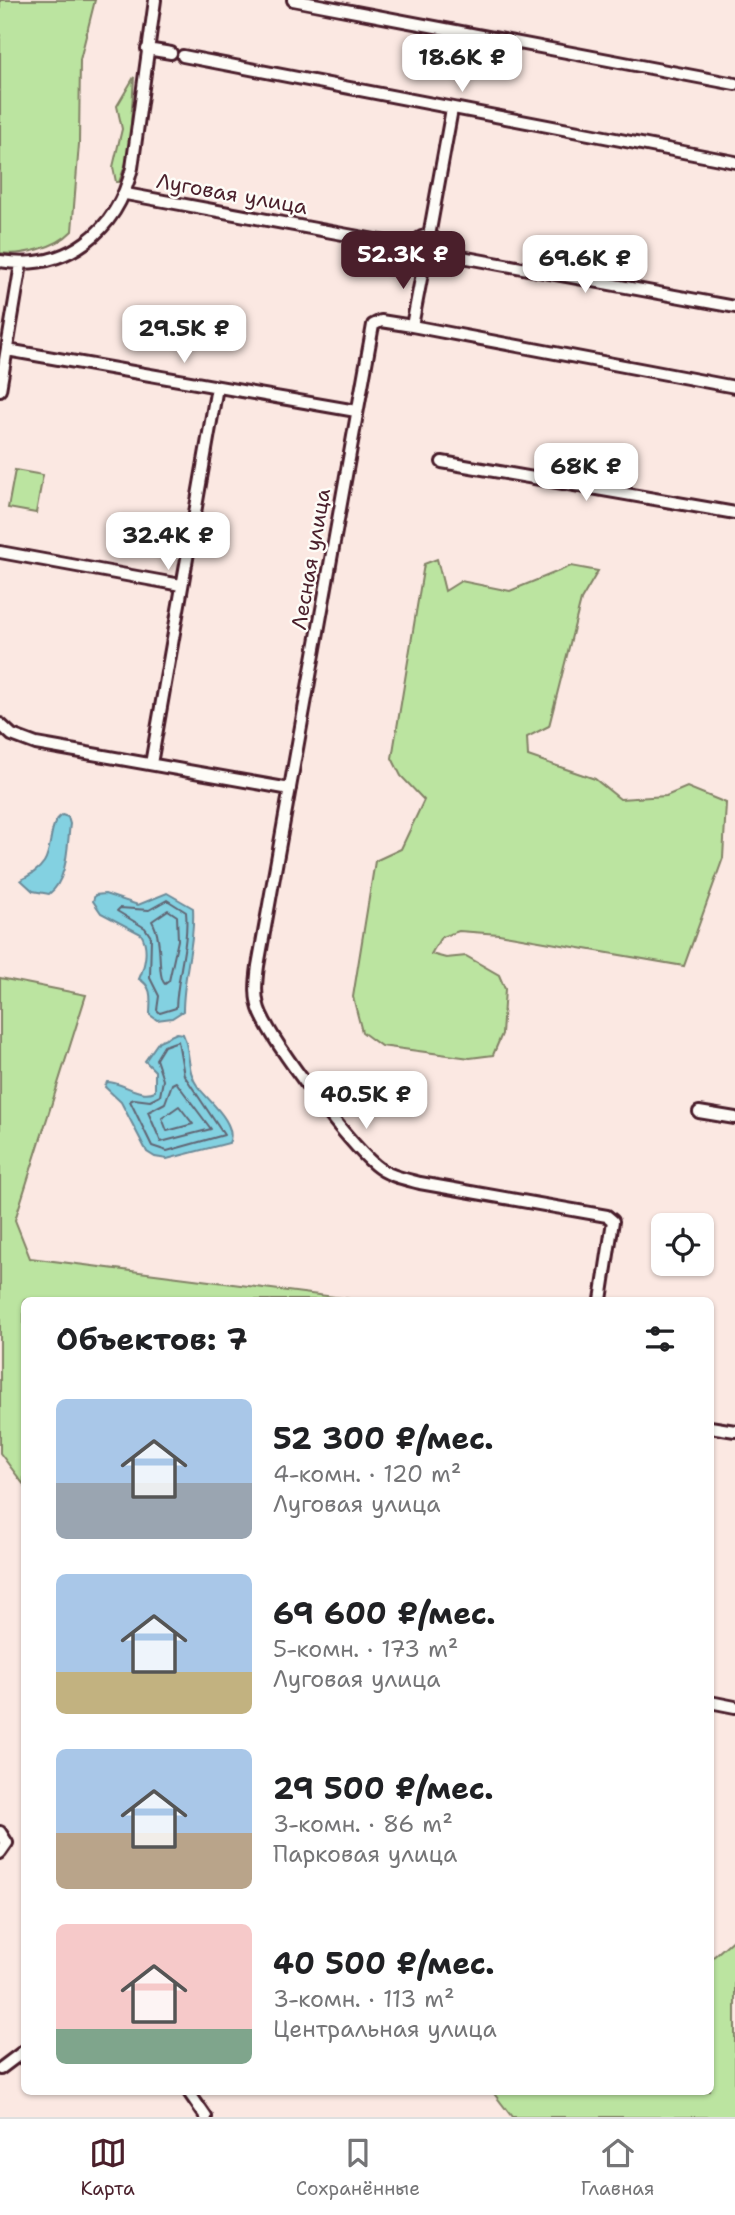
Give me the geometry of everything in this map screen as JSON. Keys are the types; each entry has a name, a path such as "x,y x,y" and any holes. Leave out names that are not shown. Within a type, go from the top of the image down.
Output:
{"street":[{"path":"0,261 21,264 79,247 98,234 115,215 126,194 132,168 155,0"},
{"path":"293,0 732,82"},
{"path":"147,49 171,54"},
{"path":"183,56 735,162"},
{"path":"429,236 452,108"},
{"name":"Луговая улица","path":"126,194 413,247"},
{"path":"422,236 429,236 440,246 440,253 436,259 424,263 414,254 413,247 422,236"},
{"path":"440,253 735,307"},
{"path":"424,263 412,326 735,387"},
{"path":"0,390 21,264"},
{"name":"Лесная улица","path":"412,326 382,321 373,325 370,334 256,989 260,1012 328,1111 376,1166 393,1176 607,1216 613,1221 601,1297"},
{"path":"7,350 356,411"},
{"path":"151,764 217,387"},
{"path":"442,462 735,513"},
{"path":"0,552 181,585"},
{"path":"0,724 12,735 36,744 290,789"},
{"path":"699,1112 735,1118"},
{"path":"714,1428 735,1431"},
{"path":"714,1703 735,1706"},
{"path":"0,1832 7,1843 0,1853"},
{"path":"0,2069 21,2053"},
{"path":"191,2095 206,2117"}],"green space":[{"path":"0,0 95,0 80,60 79,144 72,231 48,246 18,253 0,253"},
{"path":"134,77 129,155 119,182 116,182 113,167 122,129 117,106"},
{"path":"15,470 43,475 36,513 8,508"},
{"path":"437,559 445,591 461,581 510,591 571,566 598,571 581,600 549,726 527,737 528,756 595,779 620,799 666,796 687,787 726,803 723,858 684,966 499,934 459,931 441,937 431,954 446,958 466,956 499,975 505,989 502,1034 493,1055 470,1058 381,1046 362,1032 353,997 375,861 401,849 424,800 401,776 392,758 424,564"},
{"path":"0,978 86,995 15,1220 30,1258 335,1297 21,1297 21,1481 0,1453"},
{"path":"735,1938 735,2117 512,2117 495,2095 714,2095 714,1956"}],"water":[{"path":"62,815 68,817 70,824 66,862 60,880 49,894 33,891 21,880 44,862 55,824"},
{"path":"167,893 193,908 192,934 183,1011 172,1018 157,1020 150,1015 149,990 139,979 146,951 141,934 101,913 93,901 95,895 105,894 138,905"},
{"path":"177,1033 183,1034 194,1081 226,1121 231,1136 229,1143 167,1159 147,1152 121,1102 105,1087 107,1082 143,1093 155,1091 155,1071 145,1061 159,1041"}]}
